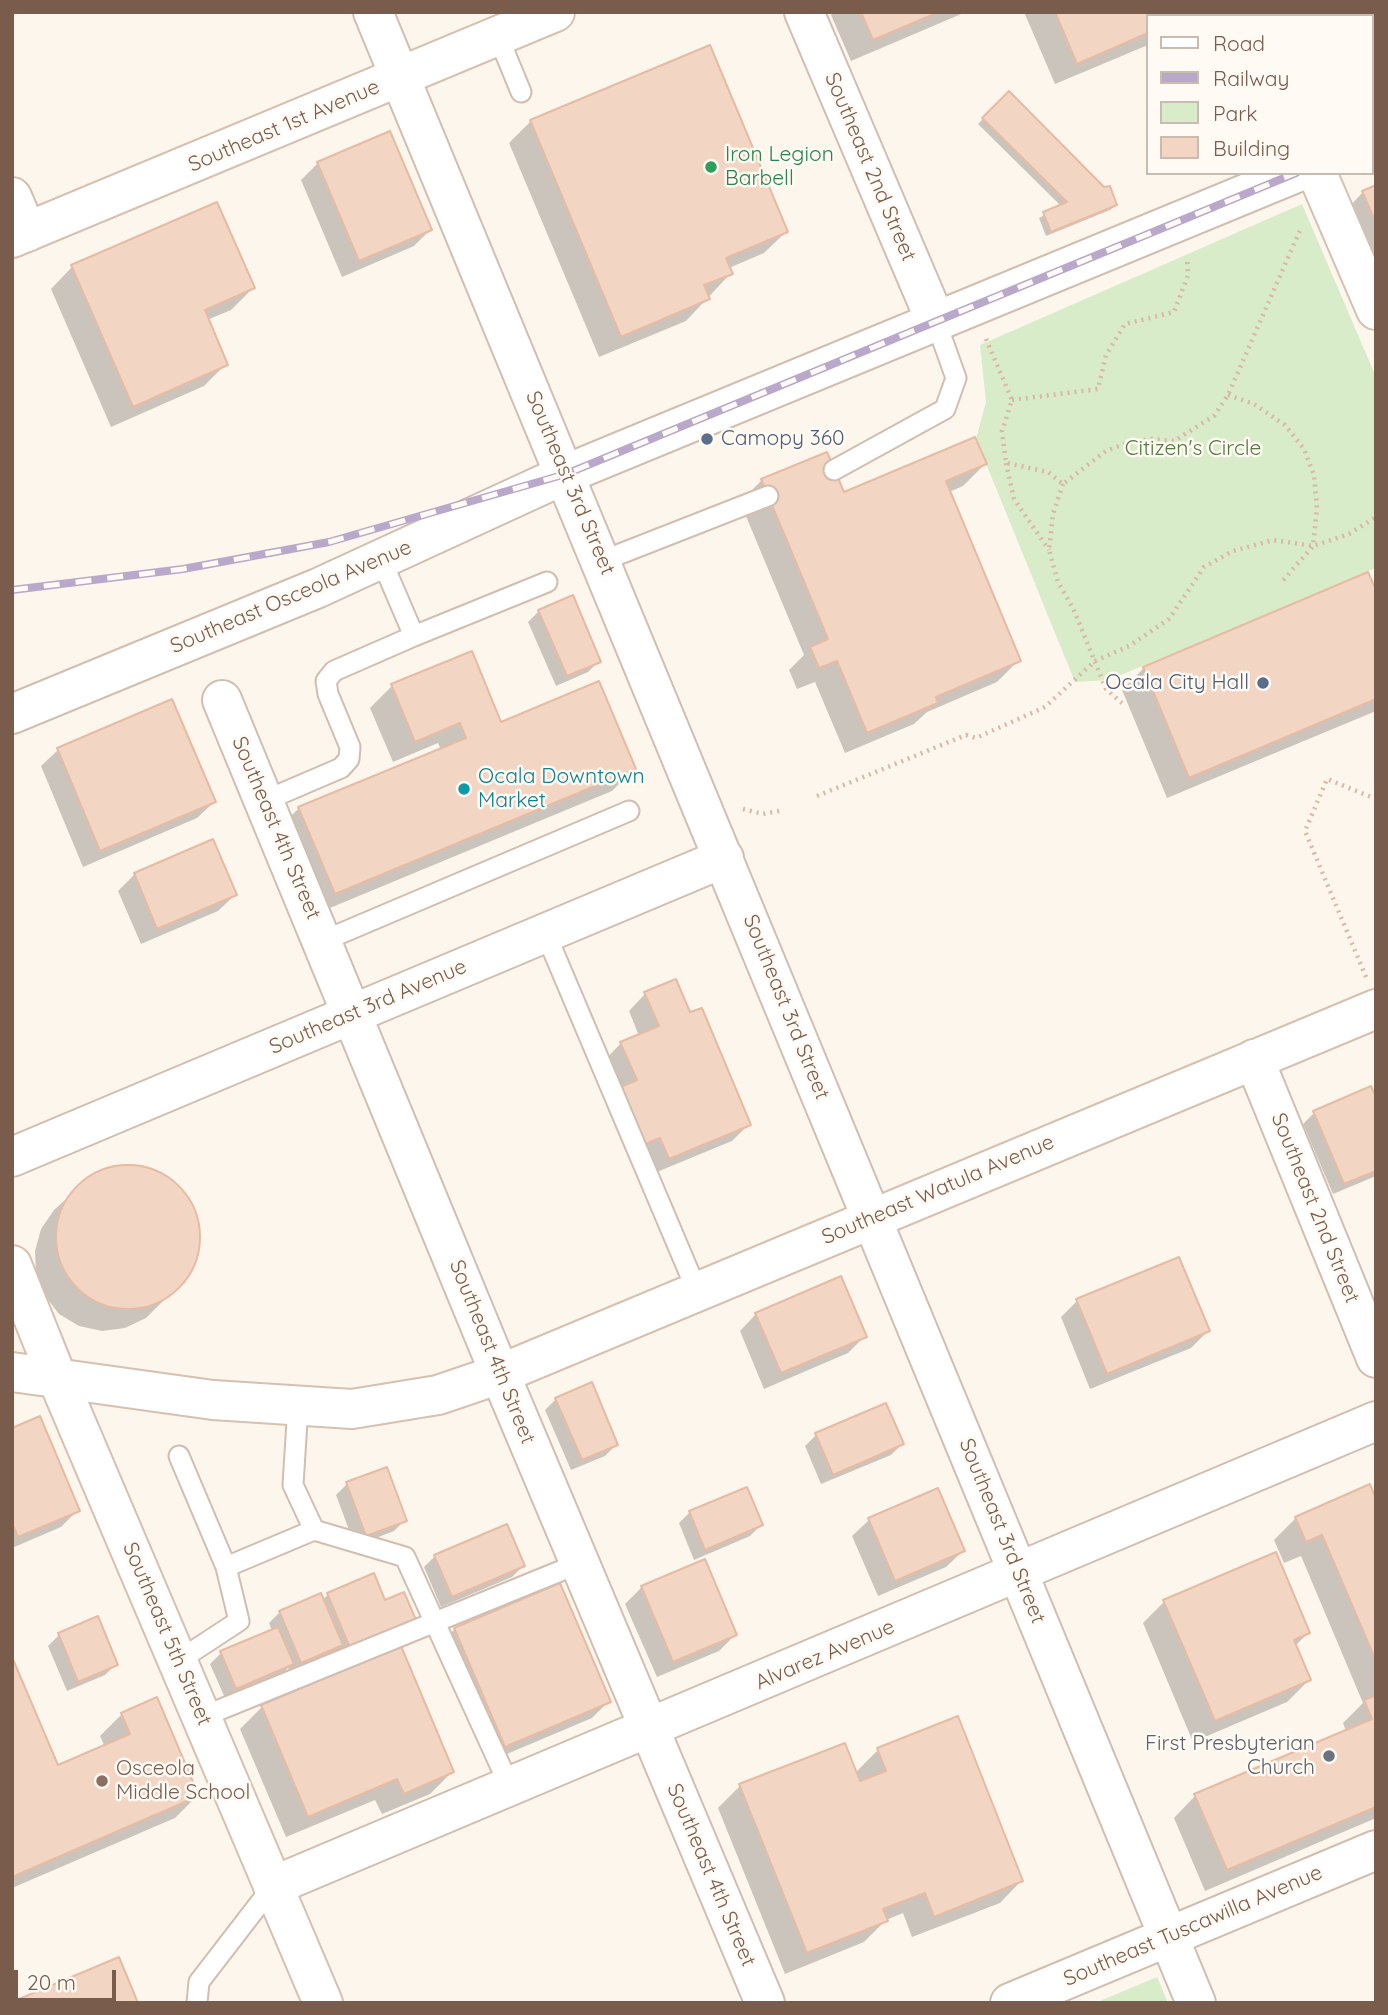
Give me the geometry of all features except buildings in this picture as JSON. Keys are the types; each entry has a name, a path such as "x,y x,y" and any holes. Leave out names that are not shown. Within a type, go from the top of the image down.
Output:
{"street":[{"name":"Southeast 3rd Street","path":"373,12 1196,2003"},
{"name":"Southeast 1st Avenue","path":"20,235 555,12"},
{"name":"Southeast 2nd Street","path":"804,12 936,322"},
{"name":"Southeast Osceola Avenue","path":"12,714 381,559 566,474 1291,175"},
{"path":"1318,175 1376,310"},
{"path":"12,198 20,235"},
{"name":"Southeast 4th Street","path":"222,700 500,1374 765,2003"},
{"name":"Southeast 3rd Avenue","path":"12,1157 724,858"},
{"name":"Southeast Watula Avenue","path":"500,1374 1254,1059 1372,996"},
{"name":"Southeast 2nd Street","path":"1254,1059 1376,1358"},
{"name":"Southeast 5th Street","path":"12,1265 58,1380 323,2003"},
{"path":"12,1372 213,1400 352,1409 438,1395 500,1374"},
{"name":"Alvarez Avenue","path":"273,1886 1376,1421"},
{"name":"Southeast Tuscawilla Avenue","path":"1010,2003 1376,1850"}],"lane":[{"path":"498,36 521,92"},
{"path":"834,470 945,409 956,378 936,322"},
{"path":"602,561 768,496"},
{"path":"381,559 414,636"},
{"path":"264,801 341,768 349,759 350,747 328,694 326,681 334,671 547,582"},
{"path":"323,941 629,811"},
{"path":"545,932 697,1291"},
{"path":"298,1405 293,1485 314,1530"},
{"path":"178,1661 239,1621 226,1567 179,1456"},
{"path":"226,1567 314,1530 405,1557 510,1787"},
{"path":"202,1717 580,1563"},
{"path":"197,2003 199,1982 273,1886"}],"path":[{"path":"1049,550 1053,514 1063,484 1106,451 1127,443 1152,439 1174,441 1214,416 1228,396 1303,224"},
{"path":"1012,400 1098,388 1106,355 1125,324 1174,312 1188,275 1187,244"},
{"path":"983,332 1012,400 1002,431 1014,499 1049,550 1058,582 1106,689 1122,703"},
{"path":"1228,396 1254,404 1285,425 1304,449 1314,475 1317,509 1313,545 1280,584"},
{"path":"1006,463 1048,472 1063,484"},
{"path":"817,796 966,735 976,738 1045,706 1095,661 1129,646 1169,619 1204,567 1233,551 1273,540 1313,545 1349,534 1376,517"},
{"path":"1372,996 1305,831 1327,779 1376,799"},
{"path":"743,809 762,814 784,810"}],"green space":[{"name":"Citizen's Circle","path":"1302,204 1376,377 1376,568 1109,680 1075,682 976,439 986,402 980,345"},
{"path":"1157,1977 1168,2003 1095,2003"}],"railway":[{"path":"12,590 183,569 329,542 566,474 1291,175"}],"place":[{"name":"Iron Legion Barbell","path":"711,167"},
{"name":"Camopy 360","path":"707,439"},
{"name":"Ocala City Hall","path":"1263,683"},
{"name":"Ocala Downtown Market","path":"464,789"},
{"name":"First Presbyterian Church","path":"1329,1756"},
{"name":"Osceola Middle School","path":"102,1781"}]}
